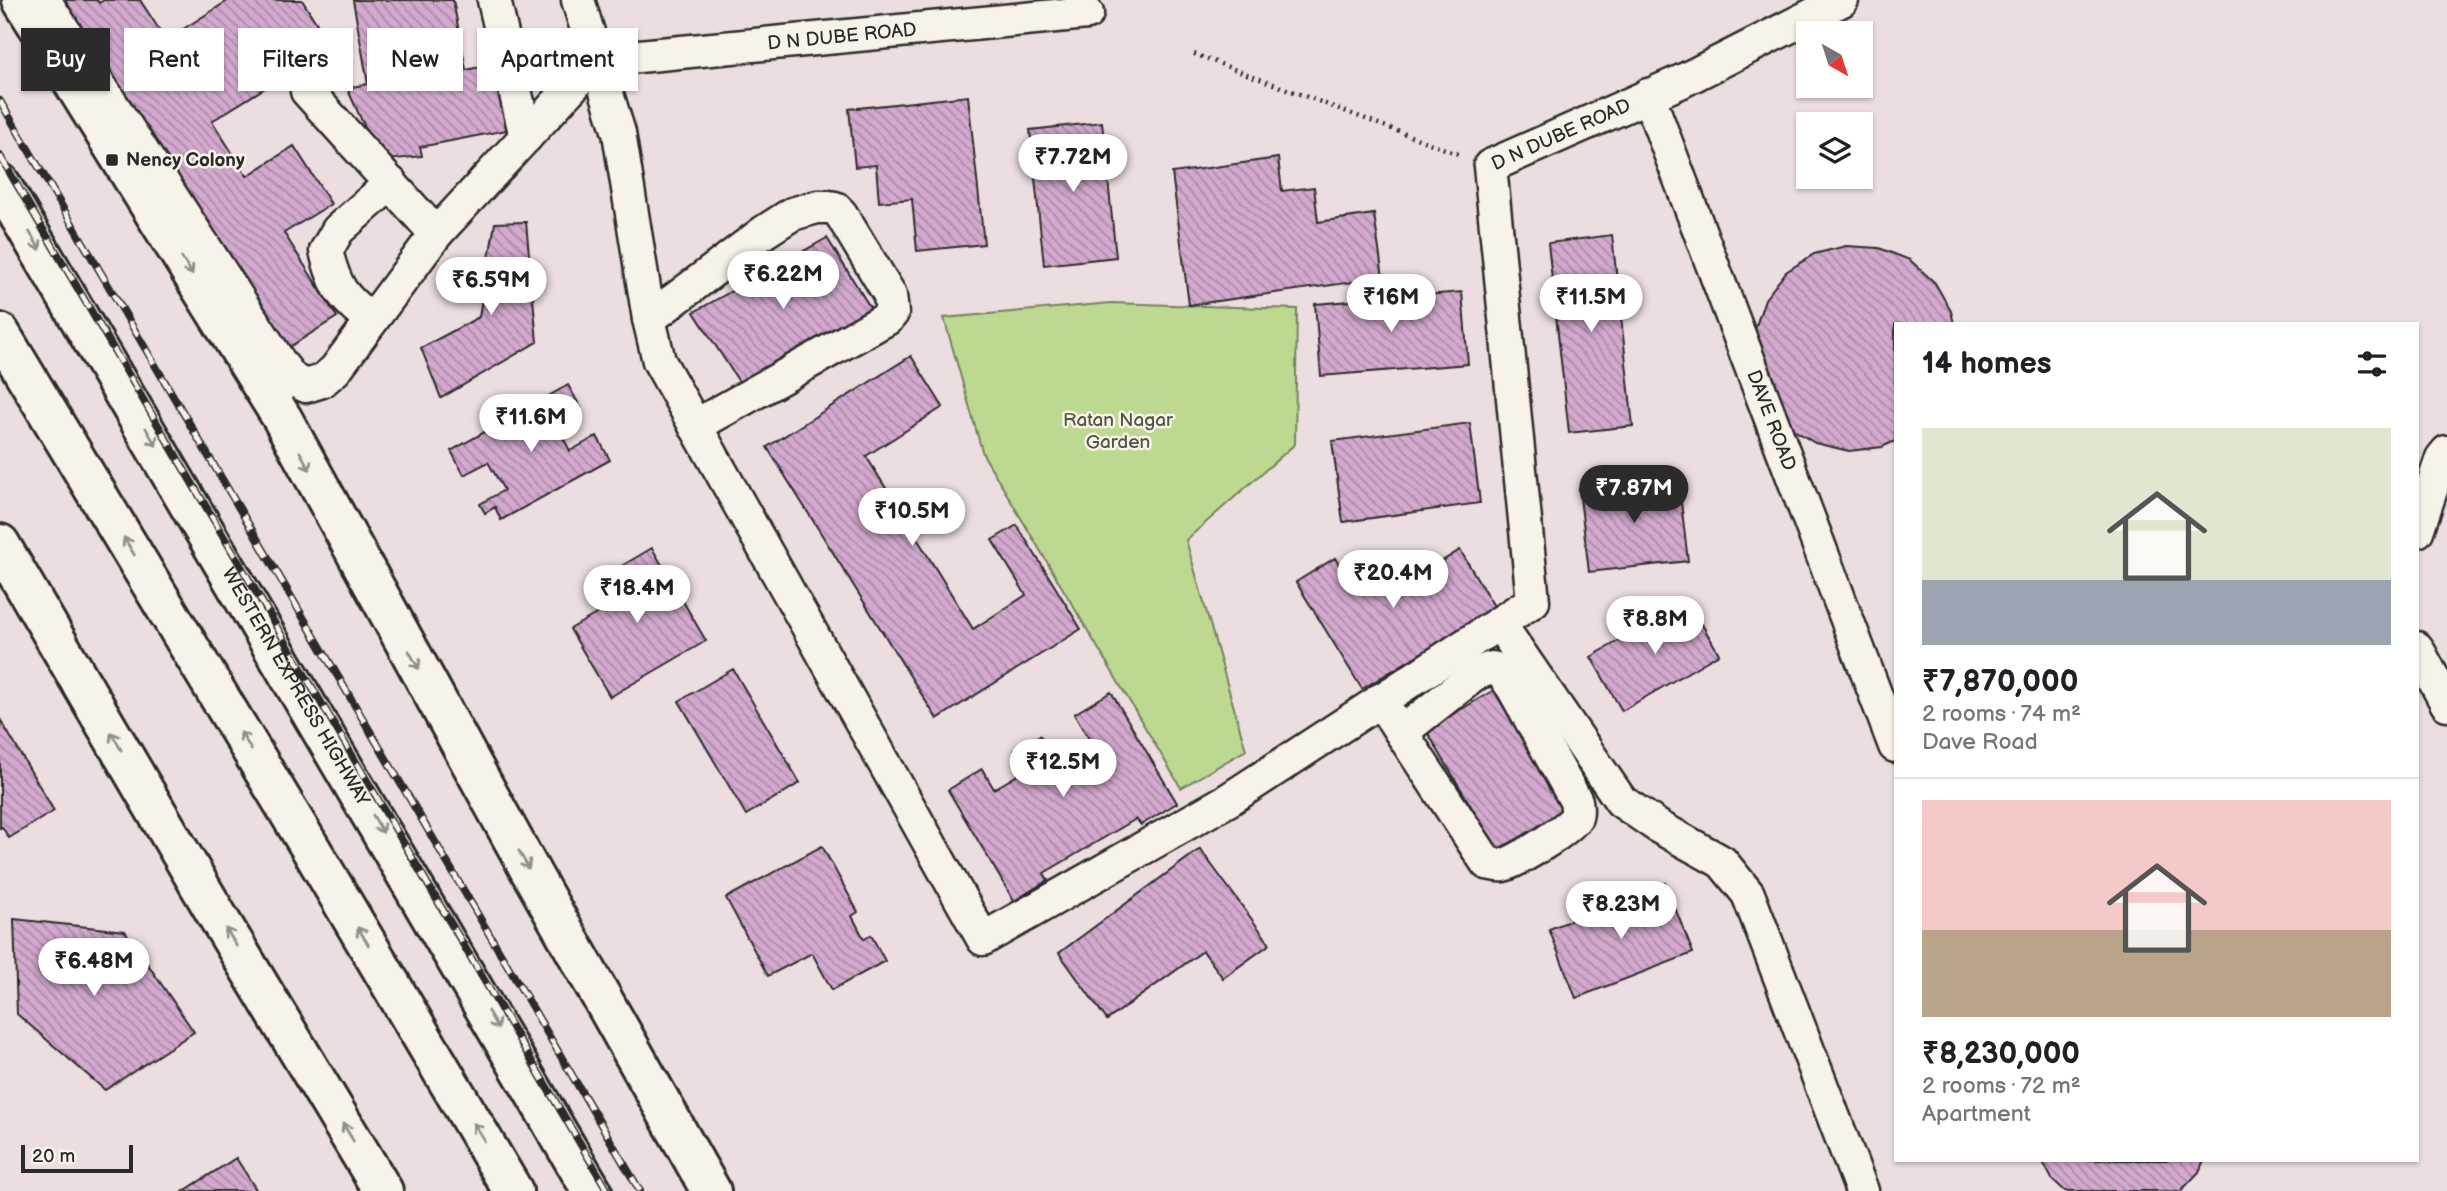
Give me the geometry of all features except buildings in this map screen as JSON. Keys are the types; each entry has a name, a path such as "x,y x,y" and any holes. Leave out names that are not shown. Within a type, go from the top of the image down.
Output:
{"main road":[{"path":"22,0 282,418 533,876 711,1191"},
{"name":"WESTERN EXPRESS HIGHWAY","path":"0,183 592,1191"},
{"path":"0,333 312,849 513,1191"},
{"path":"0,544 383,1191"}],"street":[{"path":"44,0 282,366 293,380 306,386 322,381 335,370 436,234 568,91"},
{"path":"494,0 526,137"},
{"path":"578,0 587,28"},
{"name":"D N DUBE ROAD","path":"1490,166 1682,81 1842,0"},
{"name":"D N DUBE ROAD","path":"638,56 1087,13"},
{"path":"307,91 436,234"},
{"path":"606,91 619,133 649,318 659,361 984,939 1228,800 1533,601 1490,166"},
{"name":"DAVE ROAD","path":"1648,95 1894,743"},
{"path":"372,320 349,303 343,295 333,278 326,251 338,230 391,183"},
{"path":"649,318 764,232 792,214 817,207 835,208 841,214 890,295 892,313 888,318 695,426"},
{"path":"2419,525 2442,458 2447,452"},
{"path":"1499,623 1621,801 1722,862 1748,894 1862,1191"},
{"path":"2419,652 2447,705"},
{"path":"1380,700 1487,863 1502,865 1519,858 1576,818 1576,801 1513,688 1500,670 1492,668 1477,673 1402,732"}],"path":[{"name":"D N DUBE ROAD","path":"1194,54 1490,166"}],"green space":[{"name":"Ratan Nagar Garden","path":"1111,303 1297,309 1295,444 1186,540 1246,750 1181,788 983,454 944,318"}],"railway":[{"path":"0,101 640,1191"},
{"path":"0,156 608,1191"}],"place":[{"name":"Nency Colony","path":"112,160"}]}
